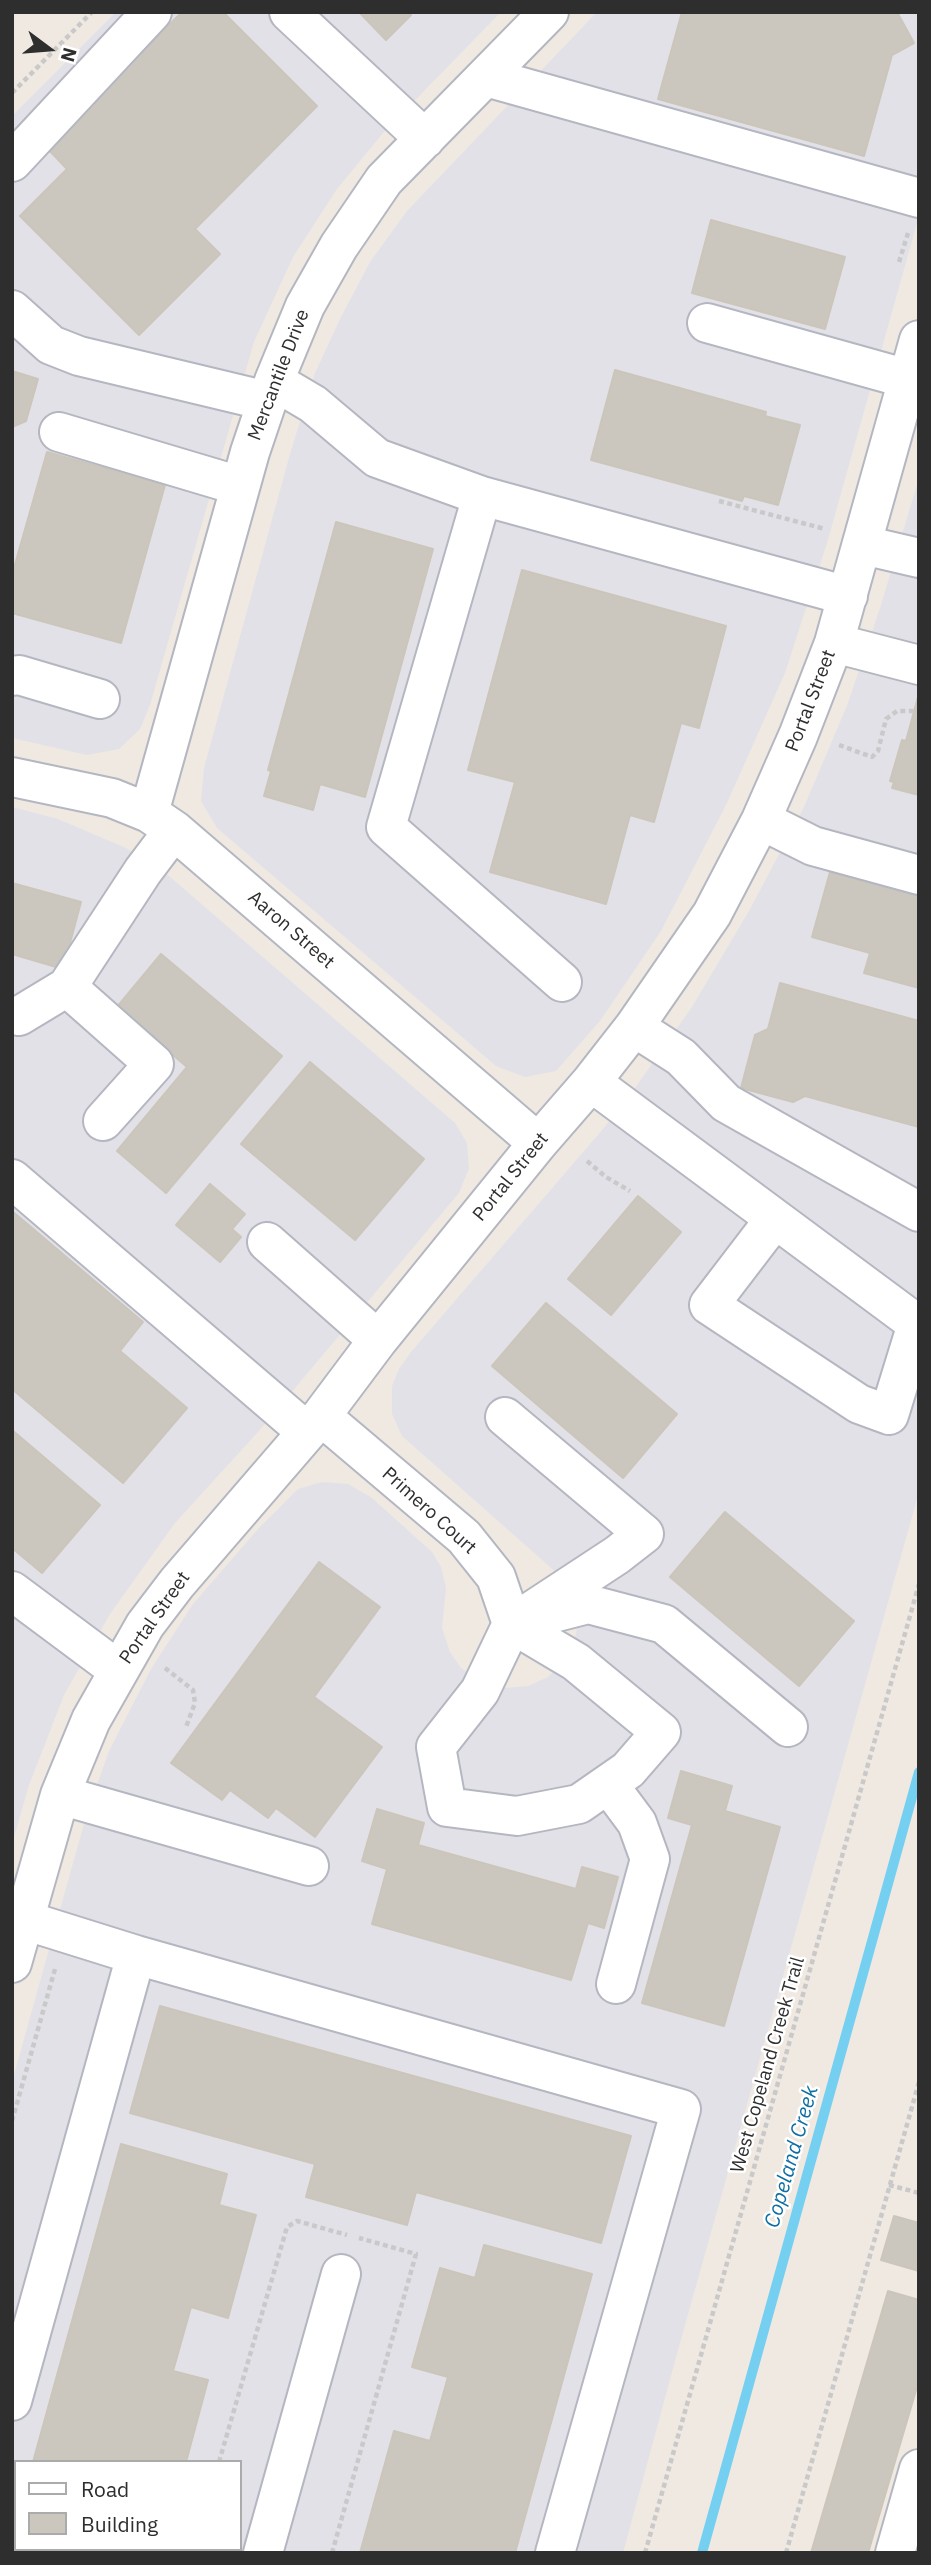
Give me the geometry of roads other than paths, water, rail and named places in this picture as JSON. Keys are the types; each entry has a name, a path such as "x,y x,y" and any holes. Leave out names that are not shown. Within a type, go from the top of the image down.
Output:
{"street":[{"path":"12,162 152,12"},
{"path":"289,12 425,139"},
{"name":"Mercantile Drive","path":"162,822 240,486 271,391 305,306 339,246 384,180 549,12"},
{"path":"486,77 919,198"},
{"path":"12,310 51,345 79,356 271,391 313,404 377,458 481,496 848,596"},
{"path":"707,323 908,379"},
{"name":"Portal Street","path":"12,1963 24,1920 25,1872 91,1720 145,1625 177,1583 314,1424 378,1340 591,1082 634,1027 712,914 761,820 798,736 834,643 919,340"},
{"path":"59,432 240,486"},
{"path":"481,496 386,827 562,982"},
{"path":"863,545 919,558"},
{"path":"834,643 919,666"},
{"path":"12,676 19,675 100,699"},
{"name":"Aaron Street","path":"12,777 112,798 162,822 538,1143"},
{"path":"761,820 813,846 919,875"},
{"path":"19,1016 67,987 143,871 162,822"},
{"path":"67,987 153,1063 103,1121"},
{"path":"634,1027 681,1057 726,1103 919,1212"},
{"path":"591,1082 917,1324 890,1415 859,1404 709,1304 774,1220"},
{"name":"Primero Court","path":"12,1179 314,1424 464,1537 496,1577 512,1624"},
{"path":"267,1242 378,1340"},
{"path":"505,1417 644,1534 617,1555 512,1624 480,1691 436,1747 447,1807 517,1816 579,1804 628,1770 661,1732 576,1661 512,1624"},
{"path":"12,1591 118,1670"},
{"path":"512,1624 588,1604 664,1624 788,1727"},
{"path":"608,1784 636,1823 650,1859 616,1984"},
{"path":"60,1795 309,1866"},
{"path":"24,1920 136,1955 681,2109 555,2553"},
{"path":"12,2401 136,1955"},
{"path":"263,2553 341,2274"},
{"path":"895,2553 919,2469"}],"waterway":[{"name":"Copeland Creek","path":"702,2553 919,1772"}]}
